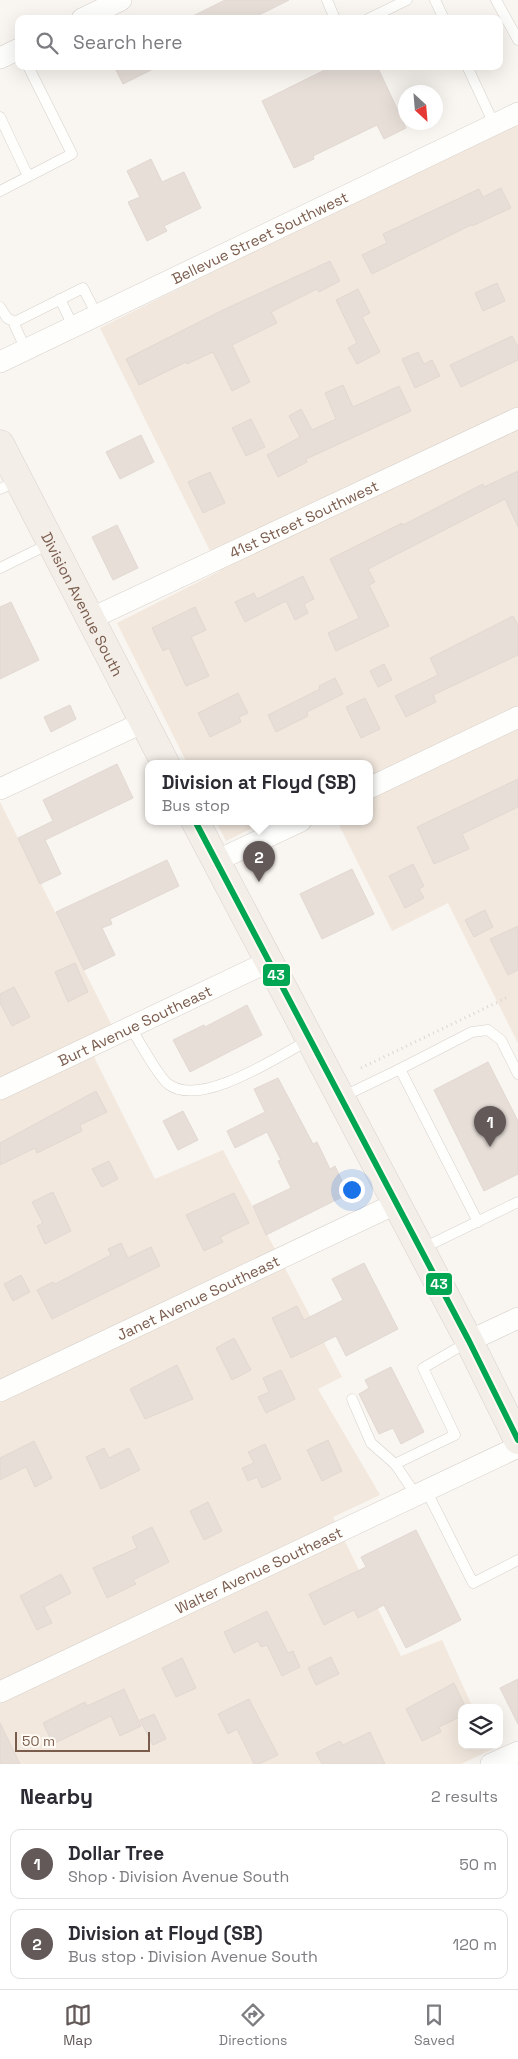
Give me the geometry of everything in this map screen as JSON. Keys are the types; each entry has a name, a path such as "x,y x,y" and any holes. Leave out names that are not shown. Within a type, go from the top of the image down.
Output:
{"main road":[{"name":"Division Avenue South","path":"0,444 9,485 51,543 163,760"},
{"path":"197,825 395,1204 469,1341 518,1440"}],"street":[{"path":"90,15 121,0"},
{"path":"0,58 15,52"},
{"name":"Bellevue Street Southwest","path":"0,362 518,113"},
{"name":"41st Street Southwest","path":"90,619 518,418"},
{"path":"373,786 518,717"},
{"path":"0,789 144,722"},
{"path":"216,861 292,825"},
{"name":"Burt Avenue Southeast","path":"0,1089 268,962"},
{"name":"Janet Avenue Southeast","path":"0,1391 395,1204"},
{"path":"469,1341 518,1318"},
{"name":"Walter Avenue Southeast","path":"0,1692 518,1447"},
{"path":"491,1764 518,1752"}],"lane":[{"path":"326,0 333,15"},
{"path":"376,15 407,0"},
{"path":"435,0 442,15"},
{"path":"496,0 518,40"},
{"path":"0,191 72,154 30,70"},
{"path":"468,70 494,124"},
{"path":"0,117 28,176"},
{"path":"16,322 83,288 97,315"},
{"path":"60,299 73,326"},
{"path":"0,307 7,318 16,322"},
{"path":"16,322 15,326 26,350"},
{"path":"0,568 51,543"},
{"path":"130,1027 162,1078 170,1086 194,1092 213,1088 244,1075 309,1040"},
{"path":"340,1098 472,1032 488,1030 501,1040 518,1074"},
{"path":"400,1069 478,1222"},
{"path":"420,1250 518,1202"},
{"path":"395,1464 455,1435 423,1368 469,1341"},
{"path":"352,1399 372,1443 395,1464 421,1493 473,1583 518,1560"}],"path":[{"path":"361,1068 506,998"}],"shaded area":[{"path":"515,121 518,128 518,1043 448,903 392,931 339,825 373,825 373,760 186,760 117,623 220,571 100,328"},
{"path":"0,802 120,1042 94,1057 155,1179 223,1150 342,1377 318,1389 380,1495 333,1517 401,1656 442,1640 471,1704 458,1704 458,1749 493,1749 461,1764 0,1764"},
{"path":"218,825 258,825 226,841"}],"building":[{"path":"225,0 289,0 259,15 195,15"},
{"path":"116,70 151,70 123,84"},
{"path":"325,70 379,70 398,111 398,130 402,130 384,139 377,125 313,156 314,159 294,168 262,101"},
{"path":"151,159 162,182 184,172 201,208 164,226 167,231 147,241 128,202 140,197 127,171"},
{"path":"501,188 511,208 471,225 372,274 362,255 387,243 383,234 479,189 483,197"},
{"path":"330,261 340,281 319,292 317,289 271,312 277,323 232,345 250,382 232,391 213,352 187,364 186,362 139,385 126,359 225,309"},
{"path":"497,283 505,301 483,311 475,293"},
{"path":"358,289 370,313 362,317 380,352 357,364 348,348 357,343 336,300"},
{"path":"512,336 518,347 518,360 461,387 450,365"},
{"path":"418,352 424,364 432,360 440,376 415,388 402,359"},
{"path":"343,385 353,407 399,386 411,411 306,459 307,462 278,477 267,455 300,437 289,416 301,409 312,430 336,419 325,393"},
{"path":"251,419 265,447 246,456 232,428"},
{"path":"141,435 154,462 120,479 106,452"},
{"path":"518,471 518,527 505,499 368,569 375,582 369,585 389,626 336,651 328,633 359,618 330,559 402,523 403,525 483,484 484,487"},
{"path":"210,472 225,503 203,513 188,482"},
{"path":"117,525 138,568 113,580 92,537"},
{"path":"303,576 314,599 304,604 308,613 295,620 286,601 245,622 235,602 254,593 257,599"},
{"path":"11,602 39,660 0,679 0,607"},
{"path":"195,607 206,630 191,637 209,676 186,686 169,648 163,651 152,628"},
{"path":"513,616 518,625 518,655 433,695 436,702 406,717 395,696 438,675 430,658"},
{"path":"384,664 392,680 378,687 370,671"},
{"path":"335,678 343,694 307,712 308,716 276,732 268,715 320,689 319,686"},
{"path":"238,693 248,713 239,717 241,722 210,737 198,713"},
{"path":"365,698 380,729 361,738 346,707"},
{"path":"70,705 76,719 51,732 44,717"},
{"path":"117,764 133,798 45,840 61,874 40,884 18,838 53,821 43,800"},
{"path":"518,779 518,807 462,834 469,849 434,864 417,827"},
{"path":"167,860 179,886 110,919 112,924 102,928 115,955 84,970 56,912"},
{"path":"413,864 424,886 419,889 424,898 405,908 389,876"},
{"path":"352,869 374,914 322,939 300,894"},
{"path":"485,910 493,927 474,937 465,920"},
{"path":"518,926 518,970 508,975 490,939"},
{"path":"75,963 88,992 68,1002 55,972"},
{"path":"14,987 30,1017 12,1026 0,1003 0,994"},
{"path":"247,1005 262,1035 190,1072 173,1040 204,1025 205,1027"},
{"path":"488,1062 518,1121 518,1174 484,1191 434,1090"},
{"path":"278,1078 313,1144 317,1142 330,1169 335,1166 348,1194 266,1235 253,1206 291,1188 278,1161 281,1160 267,1132 235,1148 227,1131 265,1112 254,1089"},
{"path":"96,1091 107,1112 80,1125 82,1131 37,1153 35,1148 0,1165 0,1143"},
{"path":"183,1111 198,1140 178,1150 163,1121"},
{"path":"109,1161 118,1179 102,1187 92,1169"},
{"path":"53,1192 71,1231 45,1244 37,1226 43,1223 32,1202"},
{"path":"234,1193 249,1223 220,1237 223,1242 204,1251 186,1215"},
{"path":"121,1243 128,1258 151,1247 160,1266 52,1319 37,1290 53,1282 55,1284 111,1255 108,1249"},
{"path":"364,1263 398,1329 346,1356 336,1336 291,1358 272,1318 297,1306 304,1320 343,1300 332,1279"},
{"path":"21,1275 30,1292 13,1301 4,1284"},
{"path":"234,1338 251,1370 232,1380 216,1348"},
{"path":"177,1365 193,1399 145,1419 130,1389"},
{"path":"391,1367 424,1432 401,1444 393,1428 379,1434 359,1394 369,1388 365,1380"},
{"path":"281,1370 295,1399 266,1413 258,1397 269,1392 263,1378"},
{"path":"328,1440 342,1471 322,1481 307,1450"},
{"path":"34,1441 52,1478 35,1487 26,1467 0,1480 0,1458"},
{"path":"265,1444 281,1479 262,1488 257,1477 248,1481 242,1468 254,1463 248,1452"},
{"path":"104,1448 109,1458 129,1448 140,1470 101,1489 86,1457"},
{"path":"208,1502 222,1531 204,1540 190,1511"},
{"path":"152,1527 169,1562 133,1580 136,1584 107,1598 93,1568 137,1548 132,1537"},
{"path":"416,1530 461,1620 406,1648 384,1605 358,1618 354,1610 324,1625 309,1594 366,1567 361,1557"},
{"path":"61,1574 71,1593 44,1607 52,1623 37,1630 20,1596"},
{"path":"267,1611 288,1653 293,1651 300,1667 282,1676 267,1645 261,1647 258,1641 234,1653 224,1632"},
{"path":"331,1657 339,1674 316,1685 308,1668"},
{"path":"182,1658 196,1688 176,1697 162,1668"},
{"path":"518,1679 518,1724 500,1688"},
{"path":"454,1683 464,1704 458,1704 458,1718 439,1727 441,1732 422,1741 406,1709"},
{"path":"124,1689 141,1726 120,1736 111,1716 53,1744 43,1723 85,1702 87,1706"},
{"path":"249,1699 278,1755 259,1764 254,1764 237,1729 228,1734 218,1714"},
{"path":"154,1714 166,1739 153,1745 140,1720"},
{"path":"0,1723 20,1764 0,1764"},
{"path":"370,1732 385,1764 322,1764 316,1753 340,1741 343,1745"}],"transit line":[{"name":"43","path":"197,825 469,1341 518,1440"}],"place":[{"name":"Division at Floyd (SB)","path":"259,882"},
{"name":"Dollar Tree","path":"490,1147"}]}
